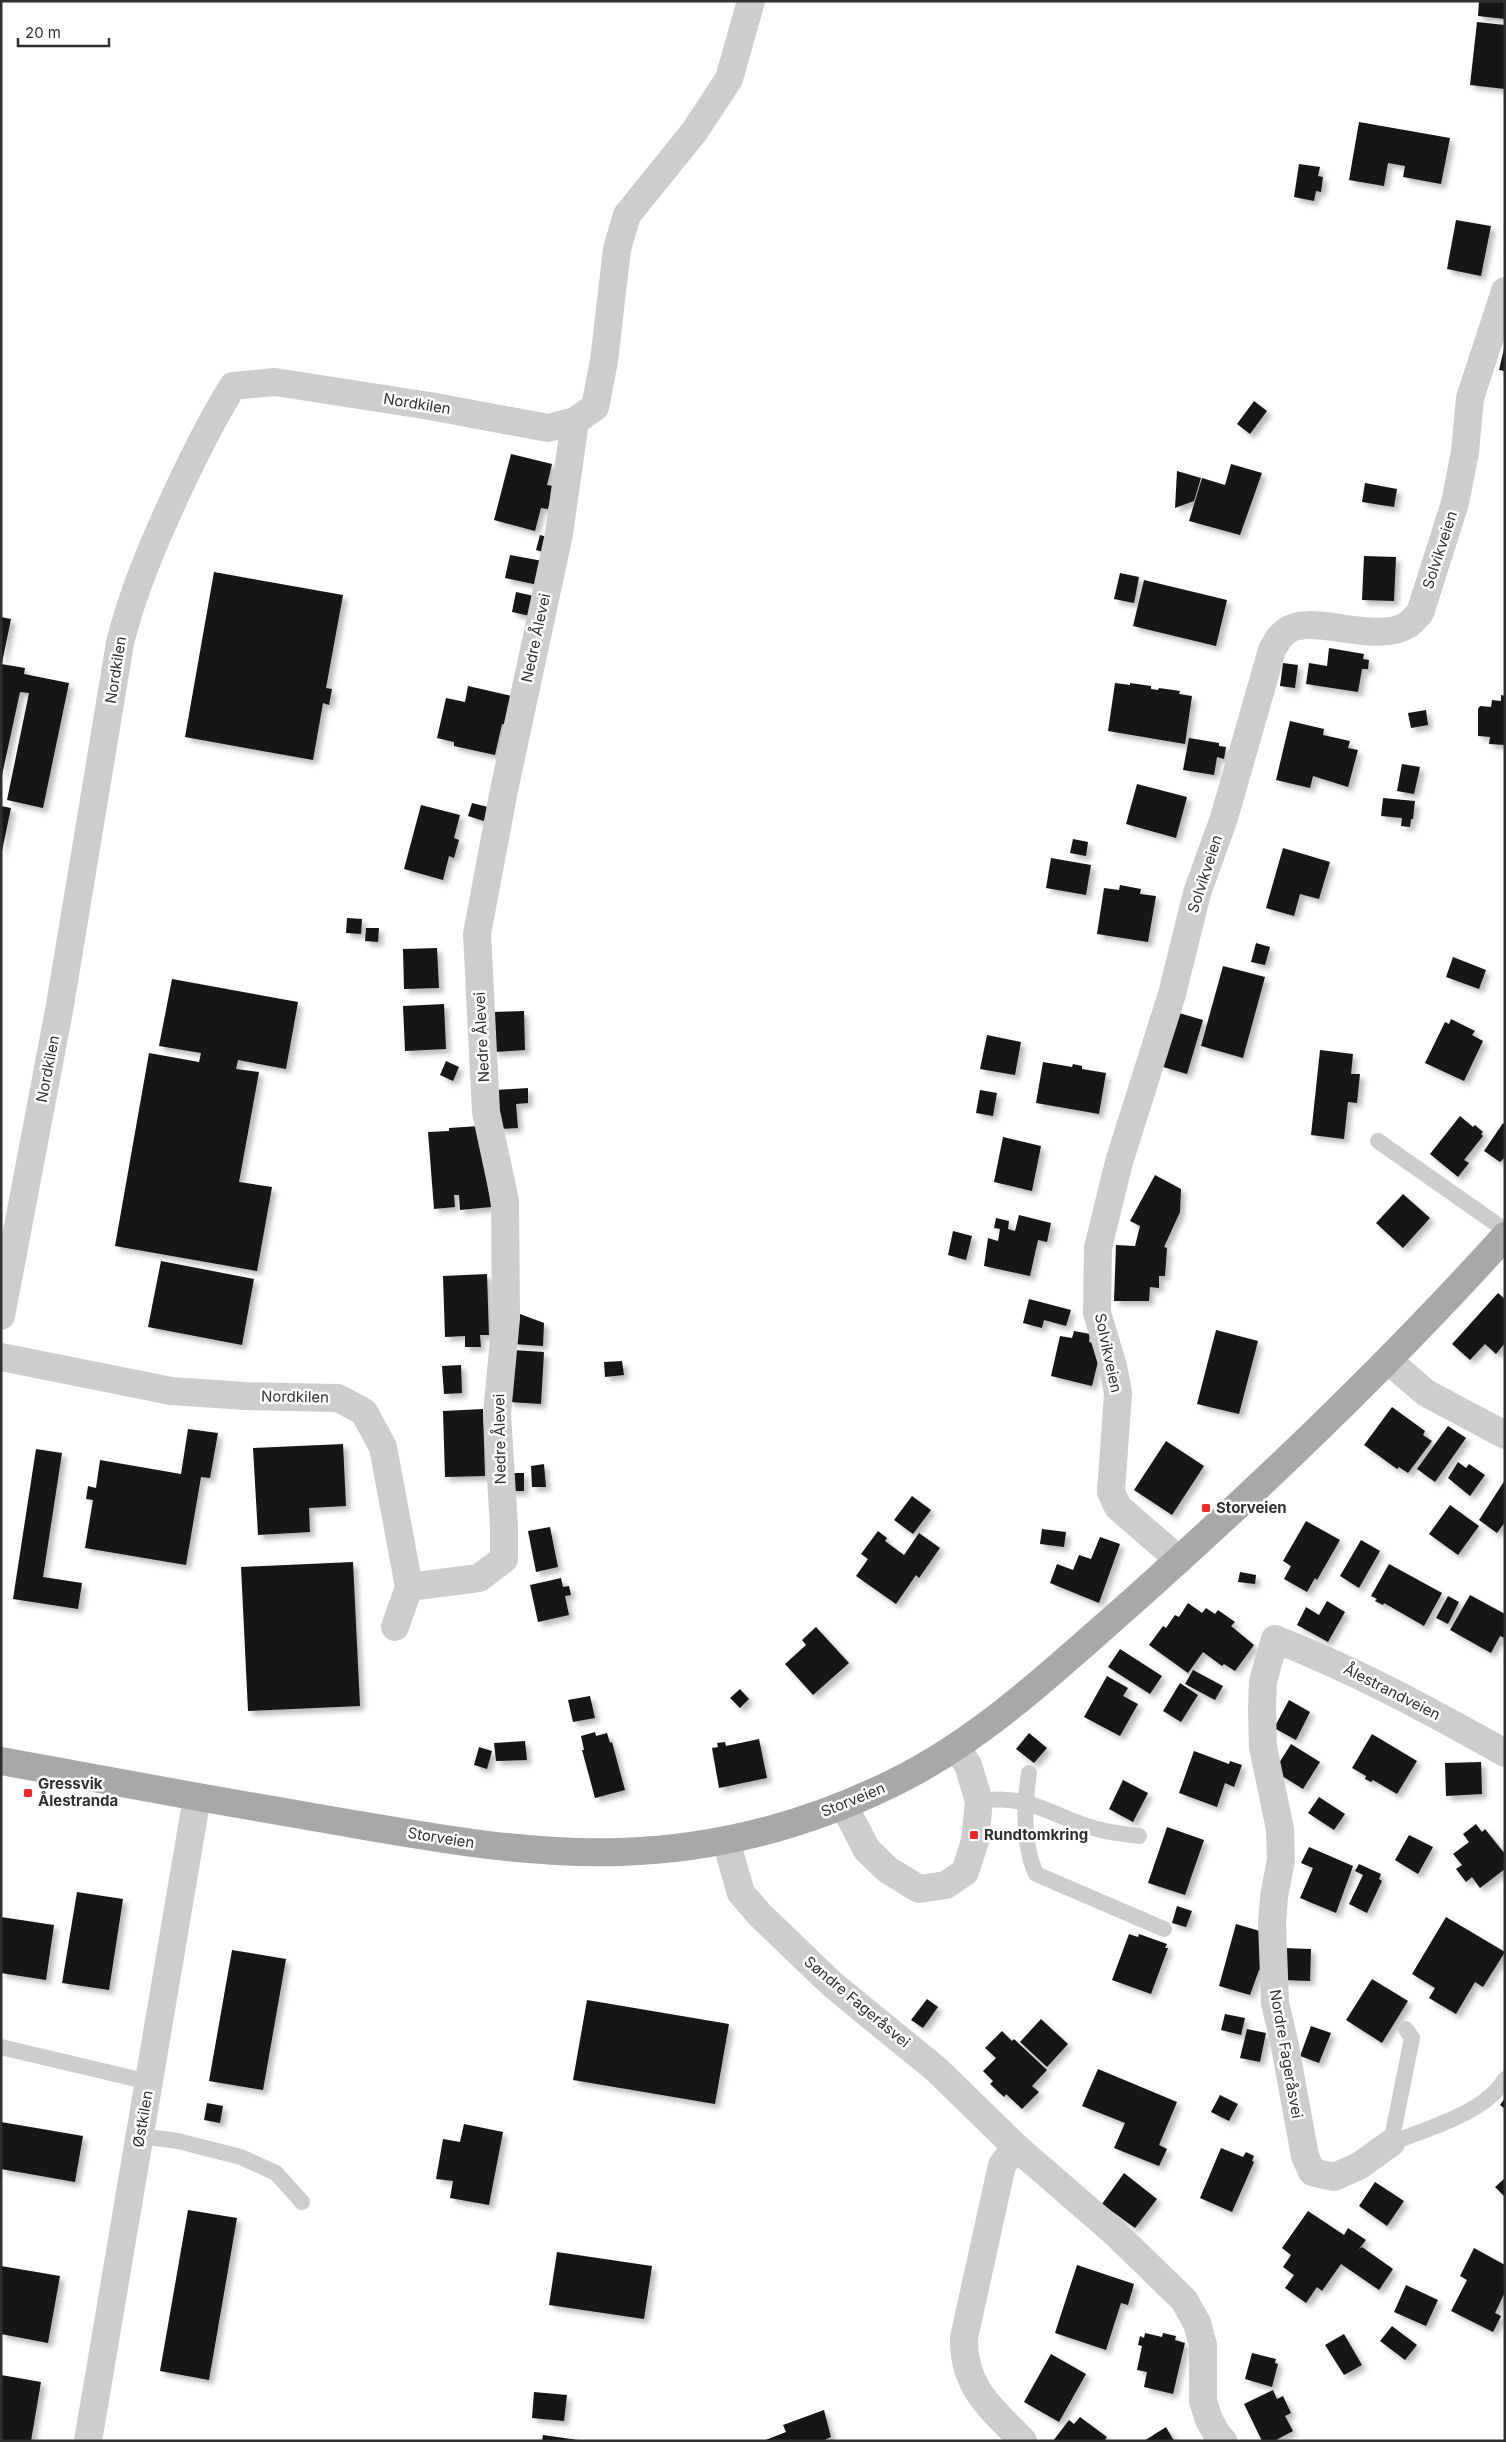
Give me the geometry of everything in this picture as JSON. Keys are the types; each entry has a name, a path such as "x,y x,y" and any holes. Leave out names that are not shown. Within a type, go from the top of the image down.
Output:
{"main road":[{"name":"Storveien","path":"1,1761 458,1842 550,1852 621,1852 668,1849 726,1841 774,1829 844,1806 900,1780 956,1747 1038,1685 1179,1560 1389,1361 1505,1236"}],"street":[{"path":"575,421 595,407 604,361 617,249 627,215 694,132 728,79 751,1"},
{"name":"Solvikveien","path":"1179,1560 1118,1507 1111,1492 1118,1393 1113,1366 1098,1313 1098,1248 1117,1171 1172,994 1197,893 1224,818 1272,650 1284,633 1299,626 1332,627 1370,632 1391,631 1409,624 1420,612 1455,503 1465,452 1470,398 1505,291"},
{"name":"Nordkilen","path":"1,1316 60,1005 120,643 127,612 153,545 213,417 234,386 275,382 430,406 548,428 575,421"},
{"name":"Nedre Ålevei","path":"410,1588 479,1578 504,1559 504,1527 497,1414 506,1318 505,1201 486,1112 477,934 504,790 559,534 575,421"},
{"name":"Nordkilen","path":"1,1357 171,1391 245,1396 338,1398 364,1412 383,1447 410,1588"},
{"path":"1389,1361 1426,1393 1505,1435"},
{"path":"395,1626 410,1588"},
{"name":"Ålestrandveien","path":"1275,1639 1318,1655 1418,1704 1505,1753"},
{"name":"Nordre Fageråsvei","path":"1275,1639 1267,1661 1262,1700 1264,1747 1281,1836 1282,1860 1274,1897 1272,1923 1275,2003 1284,2041 1305,2156 1312,2172 1334,2177 1359,2166 1391,2143"},
{"path":"844,1806 867,1850 888,1870 919,1889 946,1885 965,1872 975,1841 979,1800 968,1765 956,1747"},
{"name":"Østkilen","path":"88,2441 197,1797"},
{"name":"Søndre Fageråsvei","path":"726,1841 741,1893 759,1914 833,1985 937,2070 1016,2146 1114,2232 1184,2300 1197,2323 1203,2345 1203,2401 1209,2420 1219,2437 1224,2441"},
{"path":"1016,2146 1002,2165 964,2338 963,2359 970,2379 985,2402 1023,2441"}],"lane":[{"path":"1378,1141 1505,1230"},
{"path":"1029,1773 1024,1802 1028,1858 1036,1874 1164,1929"},
{"path":"979,1800 997,1798 1036,1804 1097,1829 1139,1836"},
{"path":"1391,2143 1412,2038 1406,2029"},
{"path":"1,2047 149,2082"},
{"path":"1391,2143 1470,2110 1492,2097 1505,2079"},
{"path":"140,2136 178,2141 241,2157 276,2173 302,2202"}],"building":[{"path":"1479,1 1505,1 1505,19 1478,16"},
{"path":"1477,22 1505,25 1505,89 1470,85"},
{"path":"1359,122 1450,138 1441,184 1403,177 1405,166 1388,163 1384,186 1349,180"},
{"path":"1299,164 1320,167 1318,176 1323,177 1321,192 1316,191 1314,201 1294,197"},
{"path":"1456,220 1491,226 1481,276 1447,269"},
{"path":"1505,349 1505,371 1499,370"},
{"path":"1254,401 1267,411 1250,434 1237,424"},
{"path":"511,454 552,464 547,485 554,486 548,509 541,508 535,531 494,520"},
{"path":"1231,464 1262,473 1240,535 1189,521 1202,478 1225,485"},
{"path":"1177,471 1201,478 1194,501 1175,508"},
{"path":"1365,483 1397,489 1394,507 1362,502"},
{"path":"540,535 555,539 551,554 536,550"},
{"path":"510,555 548,562 543,586 505,578"},
{"path":"1364,556 1396,557 1394,601 1362,600"},
{"path":"214,572 343,595 326,688 332,689 329,705 323,703 313,760 185,737"},
{"path":"1120,573 1139,577 1134,603 1114,599"},
{"path":"1144,580 1227,600 1216,646 1133,626"},
{"path":"516,592 534,596 530,616 512,612"},
{"path":"1,617 11,619 2,663 1,663"},
{"path":"1329,648 1364,654 1363,659 1369,660 1368,669 1362,669 1358,692 1306,684 1309,663 1327,666"},
{"path":"1283,663 1298,665 1295,688 1280,686"},
{"path":"1,664 25,668 24,674 69,683 43,808 7,800 29,693 20,692 1,780"},
{"path":"1115,683 1151,686 1151,689 1158,690 1159,688 1180,691 1179,694 1192,696 1185,744 1108,731"},
{"path":"468,686 516,697 510,726 502,724 495,755 454,746 454,742 437,738 446,698 465,702"},
{"path":"1501,695 1505,696 1505,745 1489,744 1490,737 1478,736 1478,709 1480,706 1491,707 1492,700 1501,701"},
{"path":"1426,710 1428,725 1411,728 1408,713"},
{"path":"1290,721 1324,729 1323,735 1350,741 1348,748 1358,750 1348,787 1313,776 1310,788 1276,780"},
{"path":"1189,738 1219,743 1219,746 1226,747 1224,759 1217,757 1214,775 1183,770"},
{"path":"1402,764 1420,767 1414,794 1397,791"},
{"path":"1137,784 1187,797 1176,838 1126,824"},
{"path":"1383,798 1415,801 1410,827 1401,826 1402,818 1381,816"},
{"path":"472,803 488,807 484,821 468,816"},
{"path":"421,805 460,815 454,838 459,840 454,858 449,856 443,880 404,869"},
{"path":"1,806 11,808 2,851 1,851"},
{"path":"1073,839 1088,842 1086,856 1070,853"},
{"path":"1283,848 1330,862 1319,899 1300,894 1294,916 1266,908"},
{"path":"1051,858 1091,865 1086,895 1046,888"},
{"path":"1120,885 1141,889 1140,894 1156,896 1148,942 1097,934 1104,888 1119,890"},
{"path":"347,918 362,919 361,934 346,933"},
{"path":"366,928 379,928 378,942 365,941"},
{"path":"1256,943 1270,947 1265,965 1251,962"},
{"path":"437,948 439,988 404,989 403,949"},
{"path":"1453,957 1486,970 1479,989 1446,977"},
{"path":"1223,966 1265,977 1243,1058 1201,1046"},
{"path":"172,979 298,1002 286,1069 238,1060 236,1069 259,1072 239,1182 272,1187 257,1271 115,1246 149,1053 199,1062 201,1053 159,1046"},
{"path":"444,1004 446,1049 405,1051 403,1006"},
{"path":"524,1011 525,1050 494,1052 493,1012"},
{"path":"1179,1013 1203,1020 1187,1074 1163,1067"},
{"path":"1451,1019 1475,1031 1472,1035 1483,1041 1464,1081 1425,1063 1445,1022 1449,1024"},
{"path":"987,1035 1021,1042 1015,1075 980,1069"},
{"path":"1320,1050 1353,1054 1351,1074 1360,1074 1357,1103 1348,1102 1344,1139 1311,1135"},
{"path":"446,1061 459,1067 453,1081 440,1075"},
{"path":"1043,1062 1072,1067 1073,1064 1082,1066 1082,1069 1106,1073 1099,1114 1036,1103"},
{"path":"528,1088 528,1103 516,1104 518,1128 499,1129 496,1090"},
{"path":"980,1090 997,1093 993,1116 976,1113"},
{"path":"1460,1116 1473,1127 1475,1125 1483,1132 1481,1134 1483,1136 1464,1160 1469,1163 1458,1177 1430,1154"},
{"path":"1503,1123 1505,1125 1505,1157 1500,1162 1484,1151"},
{"path":"479,1126 491,1207 460,1210 459,1195 454,1195 455,1207 434,1209 428,1132 449,1131 449,1128"},
{"path":"1003,1137 1041,1146 1032,1191 994,1182"},
{"path":"1155,1175 1181,1189 1180,1212 1164,1247 1167,1248 1165,1276 1159,1276 1159,1288 1150,1287 1149,1301 1114,1301 1116,1245 1135,1246 1140,1226 1130,1221"},
{"path":"1403,1194 1430,1218 1403,1248 1376,1223"},
{"path":"1019,1215 1051,1223 1047,1242 1038,1240 1030,1276 984,1266 988,1238 998,1241 1000,1229 994,1228 996,1218 1009,1221 1008,1229 1015,1231"},
{"path":"953,1231 972,1236 966,1260 948,1255"},
{"path":"161,1261 254,1279 242,1345 148,1327"},
{"path":"487,1274 489,1335 480,1335 481,1347 465,1347 465,1336 445,1337 443,1276"},
{"path":"1498,1293 1505,1299 1505,1343 1496,1354 1485,1344 1470,1360 1452,1344"},
{"path":"1029,1299 1071,1310 1066,1326 1044,1320 1042,1328 1023,1323"},
{"path":"520,1314 544,1323 543,1346 513,1344"},
{"path":"1216,1330 1258,1341 1239,1414 1197,1404"},
{"path":"1074,1331 1090,1334 1089,1342 1102,1345 1092,1386 1051,1376 1060,1336 1072,1338"},
{"path":"512,1350 544,1352 541,1404 509,1402"},
{"path":"622,1361 624,1375 605,1377 604,1362"},
{"path":"461,1365 462,1393 444,1394 442,1366"},
{"path":"1392,1407 1425,1431 1423,1435 1432,1441 1408,1473 1399,1467 1397,1469 1364,1445"},
{"path":"483,1409 485,1476 445,1477 443,1411"},
{"path":"1448,1426 1466,1438 1435,1482 1417,1469"},
{"path":"188,1429 218,1433 210,1478 201,1477 186,1565 85,1548 93,1500 86,1499 88,1486 96,1488 100,1460 181,1474"},
{"path":"1166,1441 1204,1466 1172,1515 1134,1490"},
{"path":"343,1444 346,1506 309,1508 310,1532 258,1535 253,1448"},
{"path":"36,1449 62,1453 43,1577 82,1583 78,1609 13,1599"},
{"path":"1458,1462 1466,1468 1469,1464 1485,1475 1470,1496 1448,1478"},
{"path":"544,1464 546,1487 532,1487 531,1466"},
{"path":"509,1473 524,1473 524,1491 509,1491"},
{"path":"1505,1480 1505,1522 1497,1533 1479,1520"},
{"path":"912,1496 931,1510 913,1534 894,1520"},
{"path":"1450,1505 1479,1526 1458,1555 1429,1534"},
{"path":"1306,1521 1340,1540 1317,1580 1315,1578 1307,1592 1284,1579 1291,1566 1283,1561"},
{"path":"550,1527 558,1567 536,1572 528,1531"},
{"path":"1042,1529 1066,1532 1064,1547 1040,1544"},
{"path":"878,1531 887,1538 885,1541 904,1555 919,1533 940,1548 919,1578 916,1575 896,1604 856,1576 868,1559 861,1554"},
{"path":"1100,1537 1120,1544 1099,1603 1050,1583 1057,1564 1073,1570 1079,1555 1091,1559"},
{"path":"1361,1540 1380,1551 1359,1588 1340,1576"},
{"path":"353,1562 360,1706 248,1711 241,1567"},
{"path":"1389,1564 1442,1593 1424,1626 1384,1603 1383,1605 1375,1601 1377,1599 1371,1596"},
{"path":"1240,1572 1256,1575 1255,1584 1238,1582"},
{"path":"561,1578 563,1587 569,1586 571,1595 565,1596 569,1615 538,1622 530,1585"},
{"path":"1470,1595 1505,1614 1505,1638 1500,1636 1491,1653 1450,1630"},
{"path":"1448,1596 1459,1602 1448,1624 1436,1618"},
{"path":"1327,1601 1345,1612 1328,1642 1297,1625 1306,1607 1319,1615"},
{"path":"1188,1603 1202,1613 1206,1608 1215,1614 1218,1610 1235,1622 1231,1626 1254,1645 1235,1671 1224,1664 1222,1666 1203,1652 1188,1673 1149,1645 1163,1626 1166,1628 1175,1615 1179,1617"},
{"path":"816,1627 849,1663 813,1695 785,1664 806,1645 802,1640"},
{"path":"1120,1649 1162,1676 1150,1694 1108,1667"},
{"path":"1193,1670 1223,1686 1215,1700 1185,1684"},
{"path":"1107,1676 1128,1688 1123,1696 1138,1704 1120,1736 1084,1717"},
{"path":"1180,1683 1198,1695 1181,1722 1163,1711"},
{"path":"740,1689 749,1699 740,1708 730,1698"},
{"path":"590,1696 595,1718 573,1722 568,1700"},
{"path":"1289,1700 1310,1712 1296,1740 1274,1728"},
{"path":"595,1732 596,1736 607,1733 610,1743 612,1742 625,1790 595,1798 582,1750 584,1750 581,1736"},
{"path":"1029,1733 1047,1748 1034,1763 1016,1749"},
{"path":"1372,1734 1417,1761 1397,1794 1373,1780 1371,1782 1365,1779 1366,1776 1352,1768"},
{"path":"759,1739 767,1778 719,1788 712,1748 718,1747 717,1743 725,1742 726,1746"},
{"path":"525,1741 527,1760 496,1761 494,1743"},
{"path":"1291,1744 1320,1762 1303,1789 1274,1771"},
{"path":"479,1747 492,1751 487,1769 474,1765"},
{"path":"1194,1751 1229,1764 1230,1761 1242,1765 1234,1787 1225,1783 1217,1807 1179,1793"},
{"path":"1481,1762 1482,1794 1446,1796 1445,1763"},
{"path":"1123,1780 1148,1793 1133,1822 1109,1809"},
{"path":"1319,1797 1345,1814 1334,1830 1308,1813"},
{"path":"1476,1824 1482,1832 1485,1829 1505,1854 1505,1869 1480,1888 1472,1877 1466,1882 1456,1869 1462,1865 1453,1854 1469,1842 1463,1834"},
{"path":"1167,1827 1204,1840 1185,1895 1148,1883"},
{"path":"1409,1835 1433,1847 1418,1874 1395,1860"},
{"path":"1309,1847 1353,1866 1336,1913 1300,1898 1313,1868 1301,1863"},
{"path":"1359,1864 1381,1874 1379,1879 1382,1881 1367,1913 1349,1904 1363,1875 1355,1871"},
{"path":"77,1892 123,1899 109,1990 62,1983"},
{"path":"1177,1906 1192,1911 1186,1927 1172,1923"},
{"path":"1,1917 54,1925 46,1980 1,1973"},
{"path":"1446,1917 1505,1952 1483,1987 1475,1982 1456,2014 1429,1998 1435,1988 1412,1974"},
{"path":"1236,1924 1270,1934 1262,1971 1259,1970 1250,1995 1219,1986"},
{"path":"1129,1934 1138,1937 1139,1934 1167,1944 1165,1948 1168,1948 1151,1994 1112,1980"},
{"path":"1284,1948 1311,1949 1310,1981 1283,1980"},
{"path":"232,1950 286,1959 263,2090 209,2081"},
{"path":"1372,1979 1408,2001 1382,2043 1346,2020"},
{"path":"927,1999 938,2007 923,2028 911,2020"},
{"path":"587,2000 729,2024 715,2104 573,2080"},
{"path":"1225,2014 1245,2018 1241,2035 1221,2030"},
{"path":"1041,2019 1068,2044 1047,2067 1020,2042"},
{"path":"1311,2026 1331,2033 1319,2063 1300,2056"},
{"path":"1247,2029 1266,2033 1260,2062 1240,2058"},
{"path":"1002,2031 1012,2041 1014,2039 1047,2070 1032,2086 1039,2092 1022,2109 1006,2094 1004,2097 990,2084 993,2081 983,2071 996,2058 985,2048"},
{"path":"1098,2069 1177,2102 1159,2145 1167,2149 1159,2166 1114,2148 1125,2123 1082,2106"},
{"path":"1220,2095 1238,2104 1229,2121 1211,2112"},
{"path":"1505,2098 1505,2109 1500,2105"},
{"path":"207,2103 223,2106 220,2123 204,2120"},
{"path":"1,2122 83,2136 75,2182 1,2169"},
{"path":"464,2124 503,2132 489,2205 450,2198 453,2181 436,2179 443,2139 460,2142"},
{"path":"1221,2148 1243,2157 1246,2152 1254,2156 1252,2161 1254,2162 1232,2212 1200,2198"},
{"path":"1124,2173 1157,2199 1135,2228 1102,2204"},
{"path":"1505,2178 1505,2197 1495,2187"},
{"path":"1375,2182 1404,2201 1387,2226 1359,2206"},
{"path":"188,2210 237,2218 209,2380 160,2371"},
{"path":"1308,2211 1344,2235 1348,2228 1366,2240 1359,2249 1362,2247 1393,2269 1379,2290 1341,2264 1322,2291 1317,2287 1306,2303 1285,2288 1294,2275 1283,2267 1291,2255 1282,2248"},
{"path":"1474,2248 1505,2265 1505,2292 1495,2313 1501,2316 1493,2332 1451,2311 1467,2280 1460,2276"},
{"path":"557,2252 652,2266 644,2319 549,2305"},
{"path":"1077,2265 1134,2284 1128,2305 1121,2303 1106,2350 1055,2333"},
{"path":"1,2266 60,2276 48,2343 1,2334"},
{"path":"1406,2285 1438,2300 1426,2326 1394,2312"},
{"path":"1392,2326 1417,2345 1405,2360 1380,2341"},
{"path":"1145,2333 1162,2337 1163,2333 1176,2336 1175,2340 1185,2343 1173,2394 1144,2387 1147,2372 1137,2370 1142,2346 1138,2345 1140,2336 1144,2338"},
{"path":"1344,2334 1362,2365 1344,2375 1325,2345"},
{"path":"1252,2353 1276,2359 1275,2363 1278,2364 1272,2387 1245,2379"},
{"path":"1051,2354 1086,2374 1059,2422 1024,2402"},
{"path":"1,2375 41,2382 31,2441 1,2441"},
{"path":"1273,2390 1277,2399 1283,2396 1291,2413 1285,2416 1293,2431 1274,2441 1262,2441 1244,2404"},
{"path":"534,2392 567,2395 564,2421 532,2418"},
{"path":"824,2410 831,2437 822,2441 763,2441 786,2432 783,2425"},
{"path":"1080,2417 1107,2437 1104,2441 1053,2441 1069,2420 1074,2424"},
{"path":"1166,2427 1174,2441 1144,2441"},
{"path":"543,2435 578,2440 578,2441 542,2441"}],"place":[{"name":"Storveien","path":"1206,1508"},
{"name":"Gressvik Ålestranda","path":"28,1793"},
{"name":"Rundtomkring","path":"974,1835"}]}
